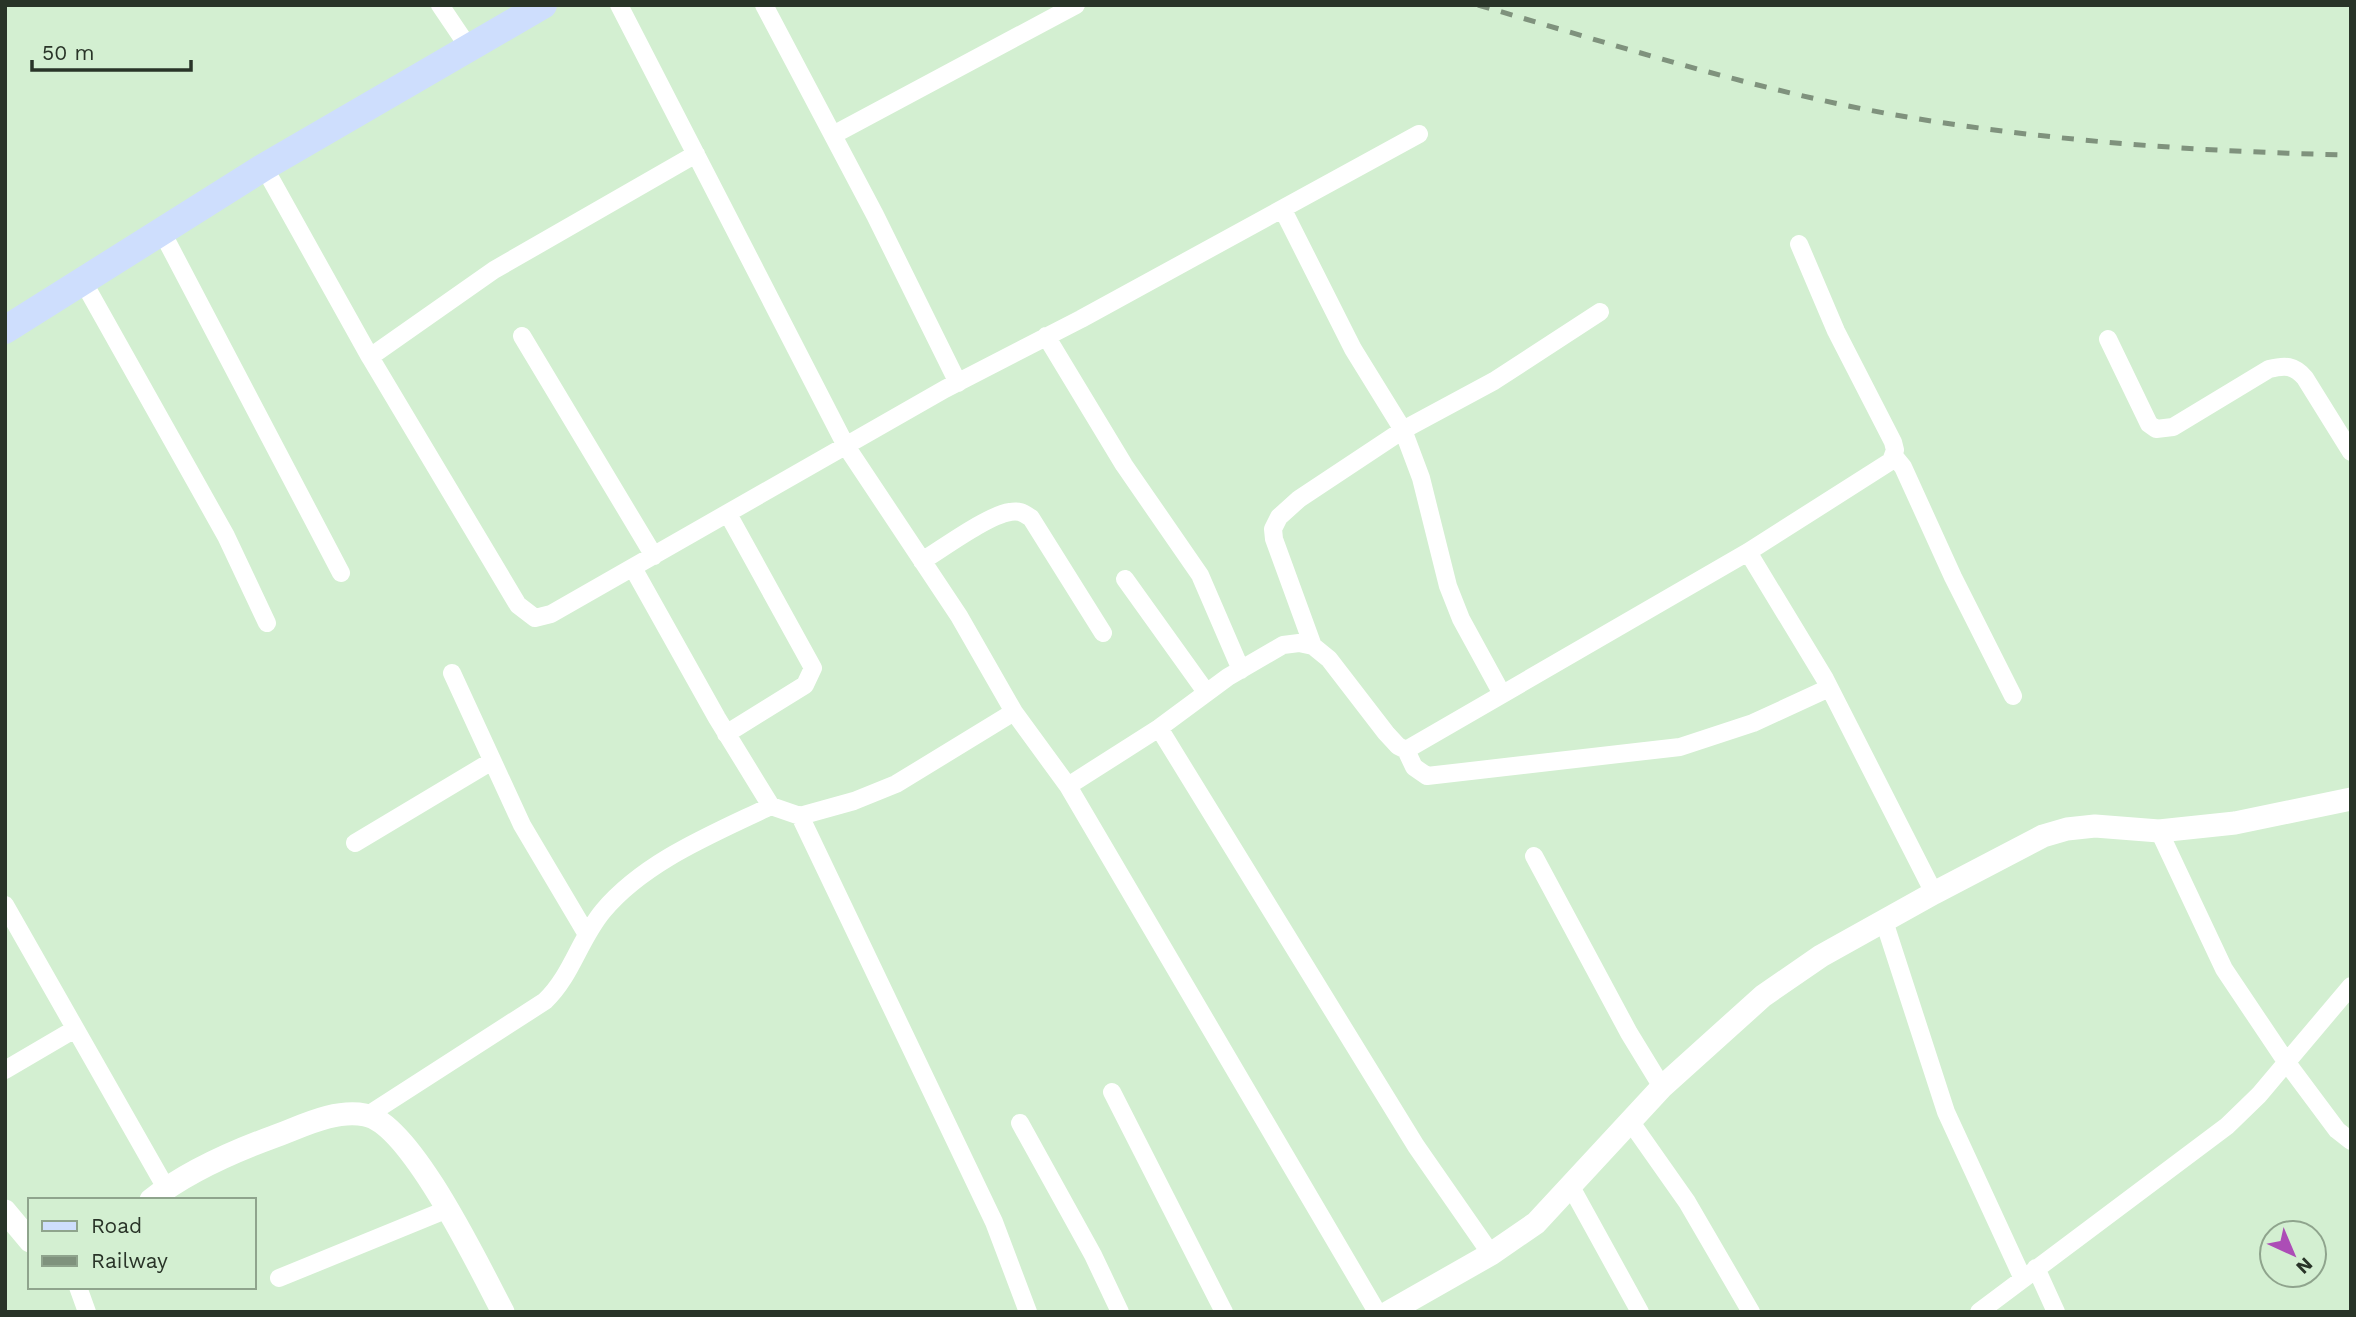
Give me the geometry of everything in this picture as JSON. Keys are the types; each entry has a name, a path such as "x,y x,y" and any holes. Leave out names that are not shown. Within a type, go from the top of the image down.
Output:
{"main road":[{"path":"5,330 84,283 264,167 543,5"}],"street":[{"path":"440,5 469,48"},
{"path":"619,5 846,446 959,616 1014,712 1068,786 1389,1311 1491,1254 1536,1223 1662,1087 1763,996 1821,956 1934,892 2043,836 2067,829 2095,826 2159,831 2235,823 2351,799"},
{"path":"764,5 958,383"},
{"path":"833,135 1076,5"},
{"path":"264,167 370,357 517,605 535,618 551,614 958,383 1283,210 1419,134"},
{"path":"370,357 494,270 696,154"},
{"path":"1283,210 1353,349 1403,430 1421,478 1448,586 1461,619 1502,694"},
{"path":"162,232 341,573"},
{"path":"1406,750 1748,552 1780,529 1887,465 1894,456 1894,442 1836,331 1799,244"},
{"path":"84,283 226,536 267,622"},
{"path":"1313,646 1273,539 1273,529 1279,517 1300,499 1403,430 1493,381 1600,312"},
{"path":"522,336 654,556"},
{"path":"1046,336 1124,465 1199,575 1241,670"},
{"path":"2108,339 2149,424 2156,429 2173,427 2269,369 2284,365 2297,369 2305,378 2351,452"},
{"path":"1894,456 1903,467 1953,577 2013,696"},
{"path":"922,561 994,518 1009,512 1021,512 1031,518 1103,633"},
{"path":"726,734 805,685 813,668 728,514"},
{"path":"1748,552 1829,688 1934,892"},
{"path":"633,568 726,734 771,806 800,816 854,801 896,784 1014,712"},
{"path":"1125,579 1206,692"},
{"path":"1068,786 1159,728 1206,692 1283,645 1299,643 1313,646 1329,659 1398,746 1406,750 1415,767 1427,776 1680,747 1753,723 1829,688"},
{"path":"452,673 536,851 586,933"},
{"path":"1159,728 1416,1146 1491,1254"},
{"path":"355,843 492,761"},
{"path":"5,905 75,1029 158,1194 259,1143 317,1121 344,1114 368,1115 545,1001 562,985 586,933 616,897 699,840 771,806"},
{"path":"800,816 994,1222 1028,1312"},
{"path":"2159,831 2224,969 2287,1063 2337,1130 2351,1141"},
{"path":"1534,856 1629,1033 1662,1087"},
{"path":"1884,920 1946,1112 2030,1274 2056,1312"},
{"path":"1979,1312 2227,1126 2287,1063 2351,986"},
{"path":"5,1070 75,1029"},
{"path":"1112,1092 1224,1312"},
{"path":"368,1115 403,1146 437,1188 503,1312"},
{"path":"1630,1122 1688,1202 1751,1312"},
{"path":"1020,1123 1120,1312"},
{"path":"1570,1185 1640,1312"},
{"path":"279,1278 448,1209"},
{"path":"5,1211 28,1239"},
{"path":"79,1289 88,1312"}],"railway":[{"path":"1478,5 1752,83 1919,119 2026,134 2134,144 2351,155"}]}
